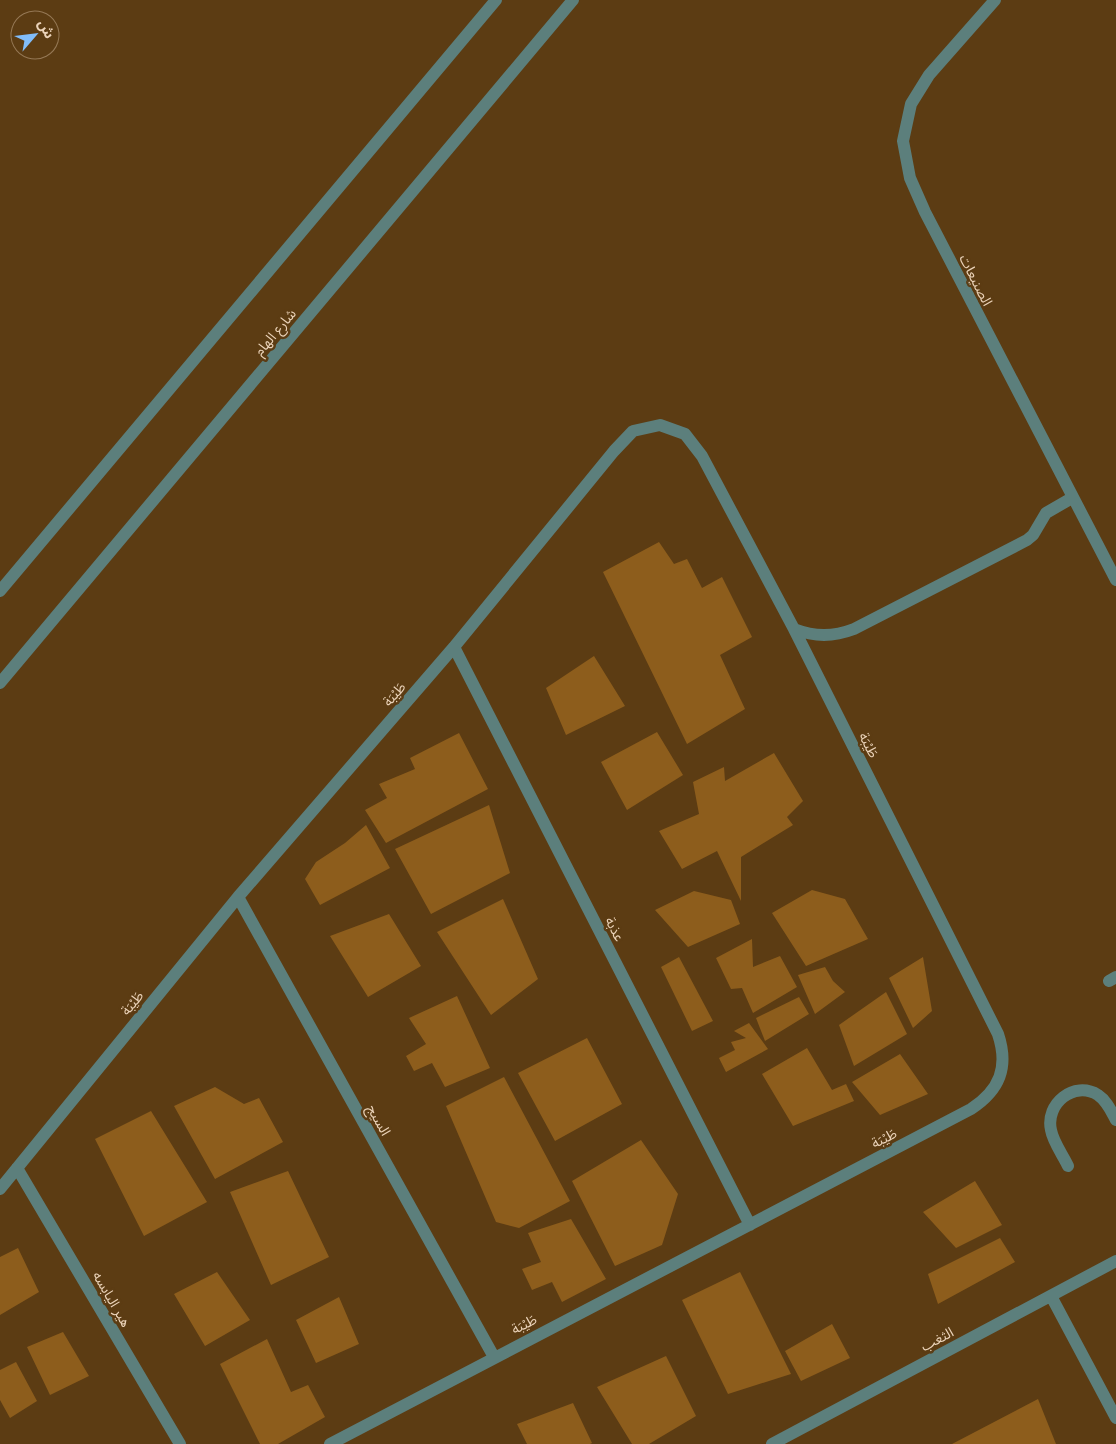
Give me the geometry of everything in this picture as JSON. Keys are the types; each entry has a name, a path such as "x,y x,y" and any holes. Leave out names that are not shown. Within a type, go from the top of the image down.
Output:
{"street":[{"path":"0,591 496,0"},
{"name":"شارع الهام","path":"0,683 573,0"},
{"name":"الصنيعات","path":"995,0 929,75 911,104 903,141 910,178 925,212 1116,580"},
{"name":"طَيْبَة","path":"0,1188 238,897 454,647 614,451 633,432 660,425 685,434 702,456 794,629 998,1034 1003,1062 1000,1077 984,1101 971,1109 330,1444"},
{"path":"794,629 805,633 830,635 854,629 1021,544 1033,534 1046,513 1072,498"},
{"name":"عذبة","path":"454,647 750,1225"},
{"name":"السيج","path":"238,897 494,1357"},
{"path":"1068,1166 1051,1131 1050,1116 1056,1103 1068,1094 1082,1090 1097,1094 1108,1104 1116,1120"},
{"name":"هير اليابسه","path":"18,1168 180,1444"},
{"name":"الثغب","path":"772,1444 1116,1261"},
{"path":"1051,1296 1116,1418"}],"building":[{"path":"659,542 674,564 687,559 702,588 722,577 752,637 720,655 745,709 687,744 603,572"},
{"path":"594,656 625,706 566,735 546,688"},
{"path":"657,732 683,775 627,810 601,762"},
{"path":"459,733 488,789 386,843 365,810 387,798 379,784 415,769 410,758"},
{"path":"774,753 803,801 787,817 793,825 741,857 741,901 717,851 682,869 659,831 699,814 693,782 724,767 725,781"},
{"path":"489,805 510,873 431,914 395,849"},
{"path":"366,825 390,868 320,905 305,879 316,862 345,843"},
{"path":"812,890 845,899 868,939 806,966 772,913"},
{"path":"694,891 731,900 740,924 688,947 655,910"},
{"path":"503,899 538,979 491,1015 437,932"},
{"path":"389,914 421,966 368,997 330,936"},
{"path":"752,939 753,967 780,956 797,987 753,1013 742,988 731,989 716,958"},
{"path":"679,957 713,1021 692,1031 661,967"},
{"path":"923,957 932,1011 913,1028 889,978"},
{"path":"825,967 833,981 845,992 815,1014 798,975"},
{"path":"886,992 907,1034 854,1066 839,1025"},
{"path":"457,996 490,1068 445,1087 432,1063 414,1071 406,1056 426,1044 409,1018"},
{"path":"799,997 809,1014 765,1041 756,1018"},
{"path":"749,1023 768,1049 726,1072 719,1058 735,1050 731,1042 746,1038 734,1031"},
{"path":"587,1038 622,1104 555,1141 518,1073"},
{"path":"807,1048 832,1090 846,1084 854,1101 793,1126 762,1074"},
{"path":"900,1054 928,1094 880,1115 852,1082"},
{"path":"504,1077 570,1201 519,1228 496,1222 446,1106"},
{"path":"215,1087 244,1104 259,1098 283,1142 215,1179 174,1106"},
{"path":"151,1111 207,1202 144,1236 95,1139"},
{"path":"641,1140 678,1194 662,1245 615,1266 572,1181"},
{"path":"288,1171 329,1257 271,1285 230,1192"},
{"path":"975,1181 1002,1225 956,1248 923,1212"},
{"path":"571,1219 606,1279 562,1302 552,1282 532,1290 522,1269 541,1262 528,1233"},
{"path":"1000,1238 1015,1262 938,1304 928,1274"},
{"path":"18,1248 39,1292 0,1315 0,1257"},
{"path":"217,1272 250,1320 205,1346 174,1294"},
{"path":"740,1272 791,1374 728,1394 682,1300"},
{"path":"339,1297 359,1344 316,1363 296,1320"},
{"path":"832,1324 850,1358 801,1381 785,1351"},
{"path":"63,1332 89,1376 50,1395 27,1347"},
{"path":"267,1339 291,1392 308,1385 325,1417 278,1444 260,1444 220,1364"},
{"path":"666,1356 696,1416 649,1444 632,1444 597,1387"},
{"path":"16,1362 37,1401 10,1418 0,1400 0,1370"},
{"path":"1038,1399 1056,1444 952,1444"},
{"path":"573,1403 592,1443 527,1444 517,1424"}]}
